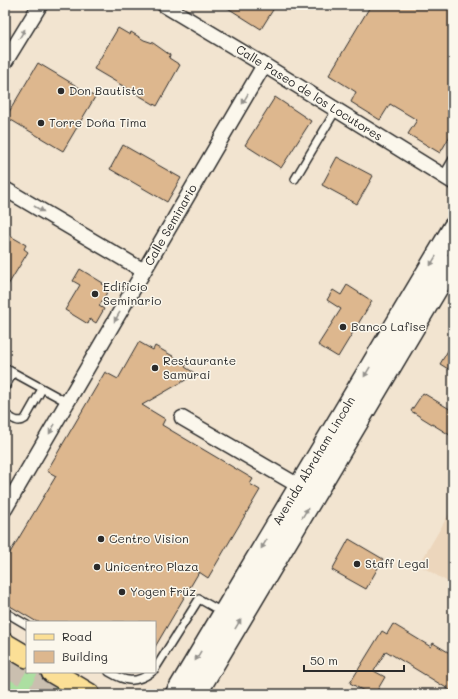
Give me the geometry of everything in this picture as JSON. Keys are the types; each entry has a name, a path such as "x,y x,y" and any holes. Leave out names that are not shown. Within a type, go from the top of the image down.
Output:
{"main road":[{"name":"Avenida Abraham Lincoln","path":"175,694 453,227"},
{"name":"Avenida Abraham Lincoln","path":"197,694 453,263"},
{"path":"5,644 26,656"},
{"path":"54,673 89,694"}],"street":[{"path":"5,62 40,5"},
{"name":"Calle Paseo de los Locutores","path":"164,5 448,179"},
{"name":"Calle Seminario","path":"5,509 264,65"},
{"path":"5,189 144,271"},
{"path":"182,418 299,486"}],"lane":[{"path":"295,179 336,110"},
{"path":"448,179 453,159"},
{"path":"5,368 67,402"},
{"path":"5,387 13,373"},
{"path":"5,414 19,422 25,419 42,389"},
{"path":"156,667 199,599 224,613"},
{"path":"5,612 26,624"},
{"path":"111,673 129,681 147,676 151,673"}],"shaded area":[{"path":"453,507 453,585 419,565"}],"green space":[{"path":"5,651 26,663 26,673 43,673 78,694 9,694 5,692"}],"building":[{"path":"223,5 276,5 261,29"},
{"path":"371,5 453,5 453,131 440,153 408,134 417,120 390,104 380,120 351,102 356,92 329,75"},
{"path":"118,28 130,35 131,32 144,40 153,43 170,55 169,58 180,65 157,106 94,69"},
{"path":"38,63 95,97 63,151 6,117"},
{"path":"275,97 311,121 281,168 245,145"},
{"path":"123,145 181,178 167,202 110,169"},
{"path":"337,157 373,176 357,204 322,185"},
{"path":"5,233 26,245 24,249 28,252 5,290"},
{"name":"Edificio Seminario","path":"80,269 103,283 102,284 109,289 99,306 104,309 96,323 90,319 88,324 65,310 80,285 73,281"},
{"name":"Banco Lafise","path":"347,285 372,301 338,357 318,345 341,309 327,300 333,290 341,295"},
{"path":"139,342 153,350 155,346 187,364 185,367 196,374 142,405 165,419 162,425 253,479 250,484 260,490 208,578 199,572 156,645 156,621 35,621 5,603 5,561 56,476 47,471 105,372 118,379"},
{"path":"453,342 453,372 440,364"},
{"path":"423,393 453,411 453,437 411,411"},
{"name":"Staff Legal","path":"349,539 383,559 366,589 332,570"},
{"path":"393,624 431,647 433,643 453,655 453,692 386,651 374,671 385,677 375,694 369,694 350,683 382,631 387,634"}],"tunnel":[{"path":"5,664 56,694"}],"place":[{"name":"Don Bautista","path":"61,91"},
{"name":"Torre Doña Tima","path":"41,123"},
{"name":"Edificio Seminario","path":"95,294"},
{"name":"Banco Lafise","path":"343,327"},
{"name":"Restaurante Samurai","path":"155,368"},
{"name":"Centro Vision","path":"101,539"},
{"name":"Staff Legal","path":"357,564"},
{"name":"Unicentro Plaza","path":"97,567"},
{"name":"Yogen Früz","path":"122,592"}]}
